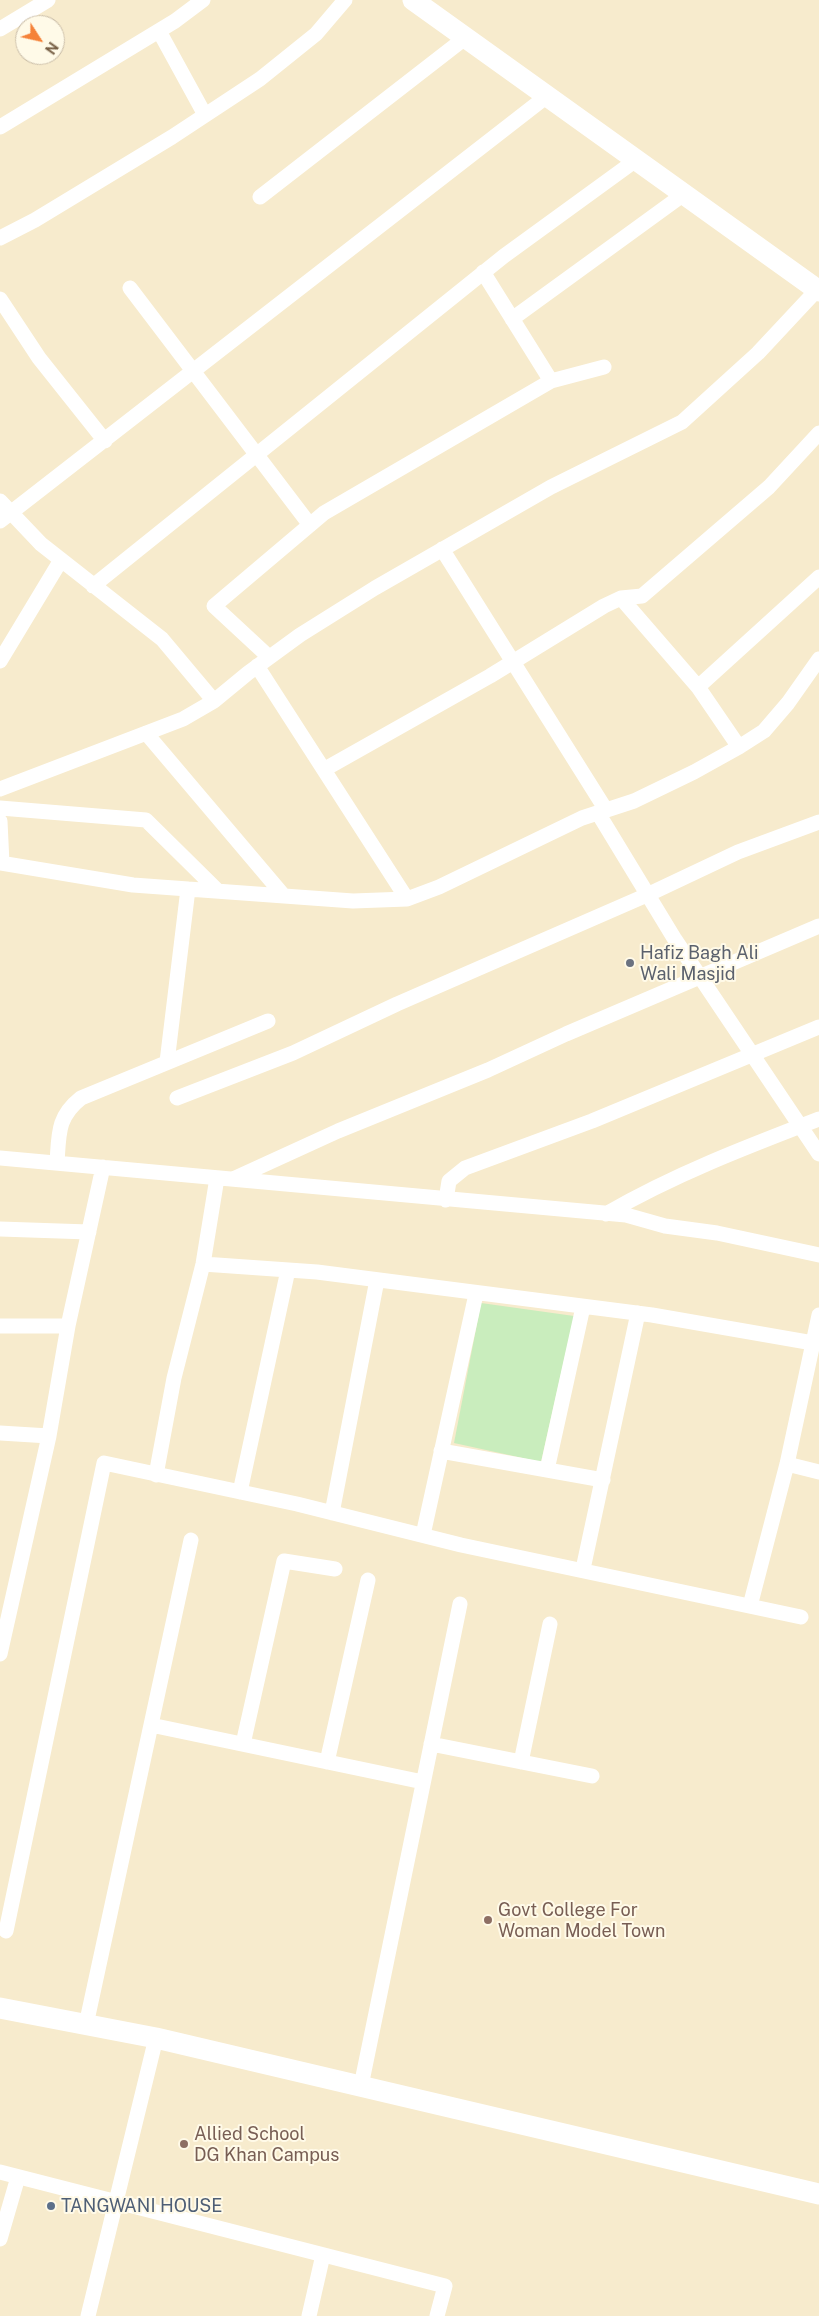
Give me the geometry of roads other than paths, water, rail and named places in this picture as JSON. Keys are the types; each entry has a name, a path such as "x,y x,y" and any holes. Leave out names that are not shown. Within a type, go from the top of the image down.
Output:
{"street":[{"path":"0,29 48,0"},
{"path":"0,127 159,31 203,0"},
{"path":"1,239 205,115 260,79 316,34 345,0"},
{"path":"0,788 183,719 214,701 263,662 366,594 551,488 682,422 758,353 818,290 465,38 424,3"},
{"path":"159,31 205,115"},
{"path":"260,197 465,38"},
{"path":"6,517 547,96"},
{"path":"93,586 483,272 636,160"},
{"path":"512,319 684,194"},
{"path":"483,272 551,381"},
{"path":"130,288 310,525"},
{"path":"0,299 39,358 105,440"},
{"path":"407,899 325,769 263,662 214,606 324,513 378,480 551,381 604,368"},
{"path":"325,769 620,598 642,596 770,487 819,433"},
{"path":"0,501 6,517 162,639 214,701"},
{"path":"442,550 514,661 602,812 647,895 819,1154"},
{"path":"0,660 61,560"},
{"path":"698,687 819,577"},
{"path":"620,598 698,687 739,746"},
{"path":"0,821 1,863 133,884 218,892 353,901 407,899 439,887 582,818 643,797 694,772 739,746 764,731 788,703 819,658"},
{"path":"146,733 284,896"},
{"path":"0,808 146,820 218,892"},
{"path":"177,1098 293,1053 414,996 647,895 738,852 819,822"},
{"path":"166,1062 188,889"},
{"path":"225,1179 488,1070 566,1034 819,926"},
{"path":"57,1163 59,1126 69,1108 81,1098 268,1021"},
{"path":"446,1200 449,1181 465,1168 592,1121 819,1027"},
{"path":"605,1214 645,1192 760,1142 819,1119"},
{"path":"0,1158 626,1215 665,1226 717,1233 819,1255"},
{"path":"0,1654 49,1436 68,1326 104,1167"},
{"path":"156,1475 174,1378 225,1179"},
{"path":"0,1229 89,1232"},
{"path":"203,1264 288,1270 377,1280 638,1313 813,1343"},
{"path":"240,1492 288,1270"},
{"path":"332,1512 377,1280"},
{"path":"423,1535 476,1294"},
{"path":"547,1470 583,1307"},
{"path":"584,1569 638,1313"},
{"path":"750,1606 787,1464 819,1315"},
{"path":"0,1326 68,1326"},
{"path":"0,1433 49,1436"},
{"path":"442,1451 603,1480"},
{"path":"6,1931 104,1463 800,1617"},
{"path":"787,1464 819,1472"},
{"path":"86,2025 190,1540"},
{"path":"243,1744 284,1561 334,1569"},
{"path":"327,1762 368,1580"},
{"path":"361,2086 460,1604"},
{"path":"521,1762 550,1624"},
{"path":"151,1725 423,1782"},
{"path":"431,1744 592,1776"},
{"path":"0,2008 156,2038 819,2194"},
{"path":"90,2315 156,2038"},
{"path":"0,2172 445,2286 437,2316"},
{"path":"0,2239 18,2177"},
{"path":"310,2316 323,2255"}],"place":[{"name":"Hafiz Bagh Ali Wali Masjid","path":"630,963"},
{"name":"Govt College For Woman Model Town","path":"488,1920"},
{"name":"Allied School DG Khan Campus","path":"184,2144"},
{"name":"TANGWANI HOUSE","path":"51,2206"}]}
